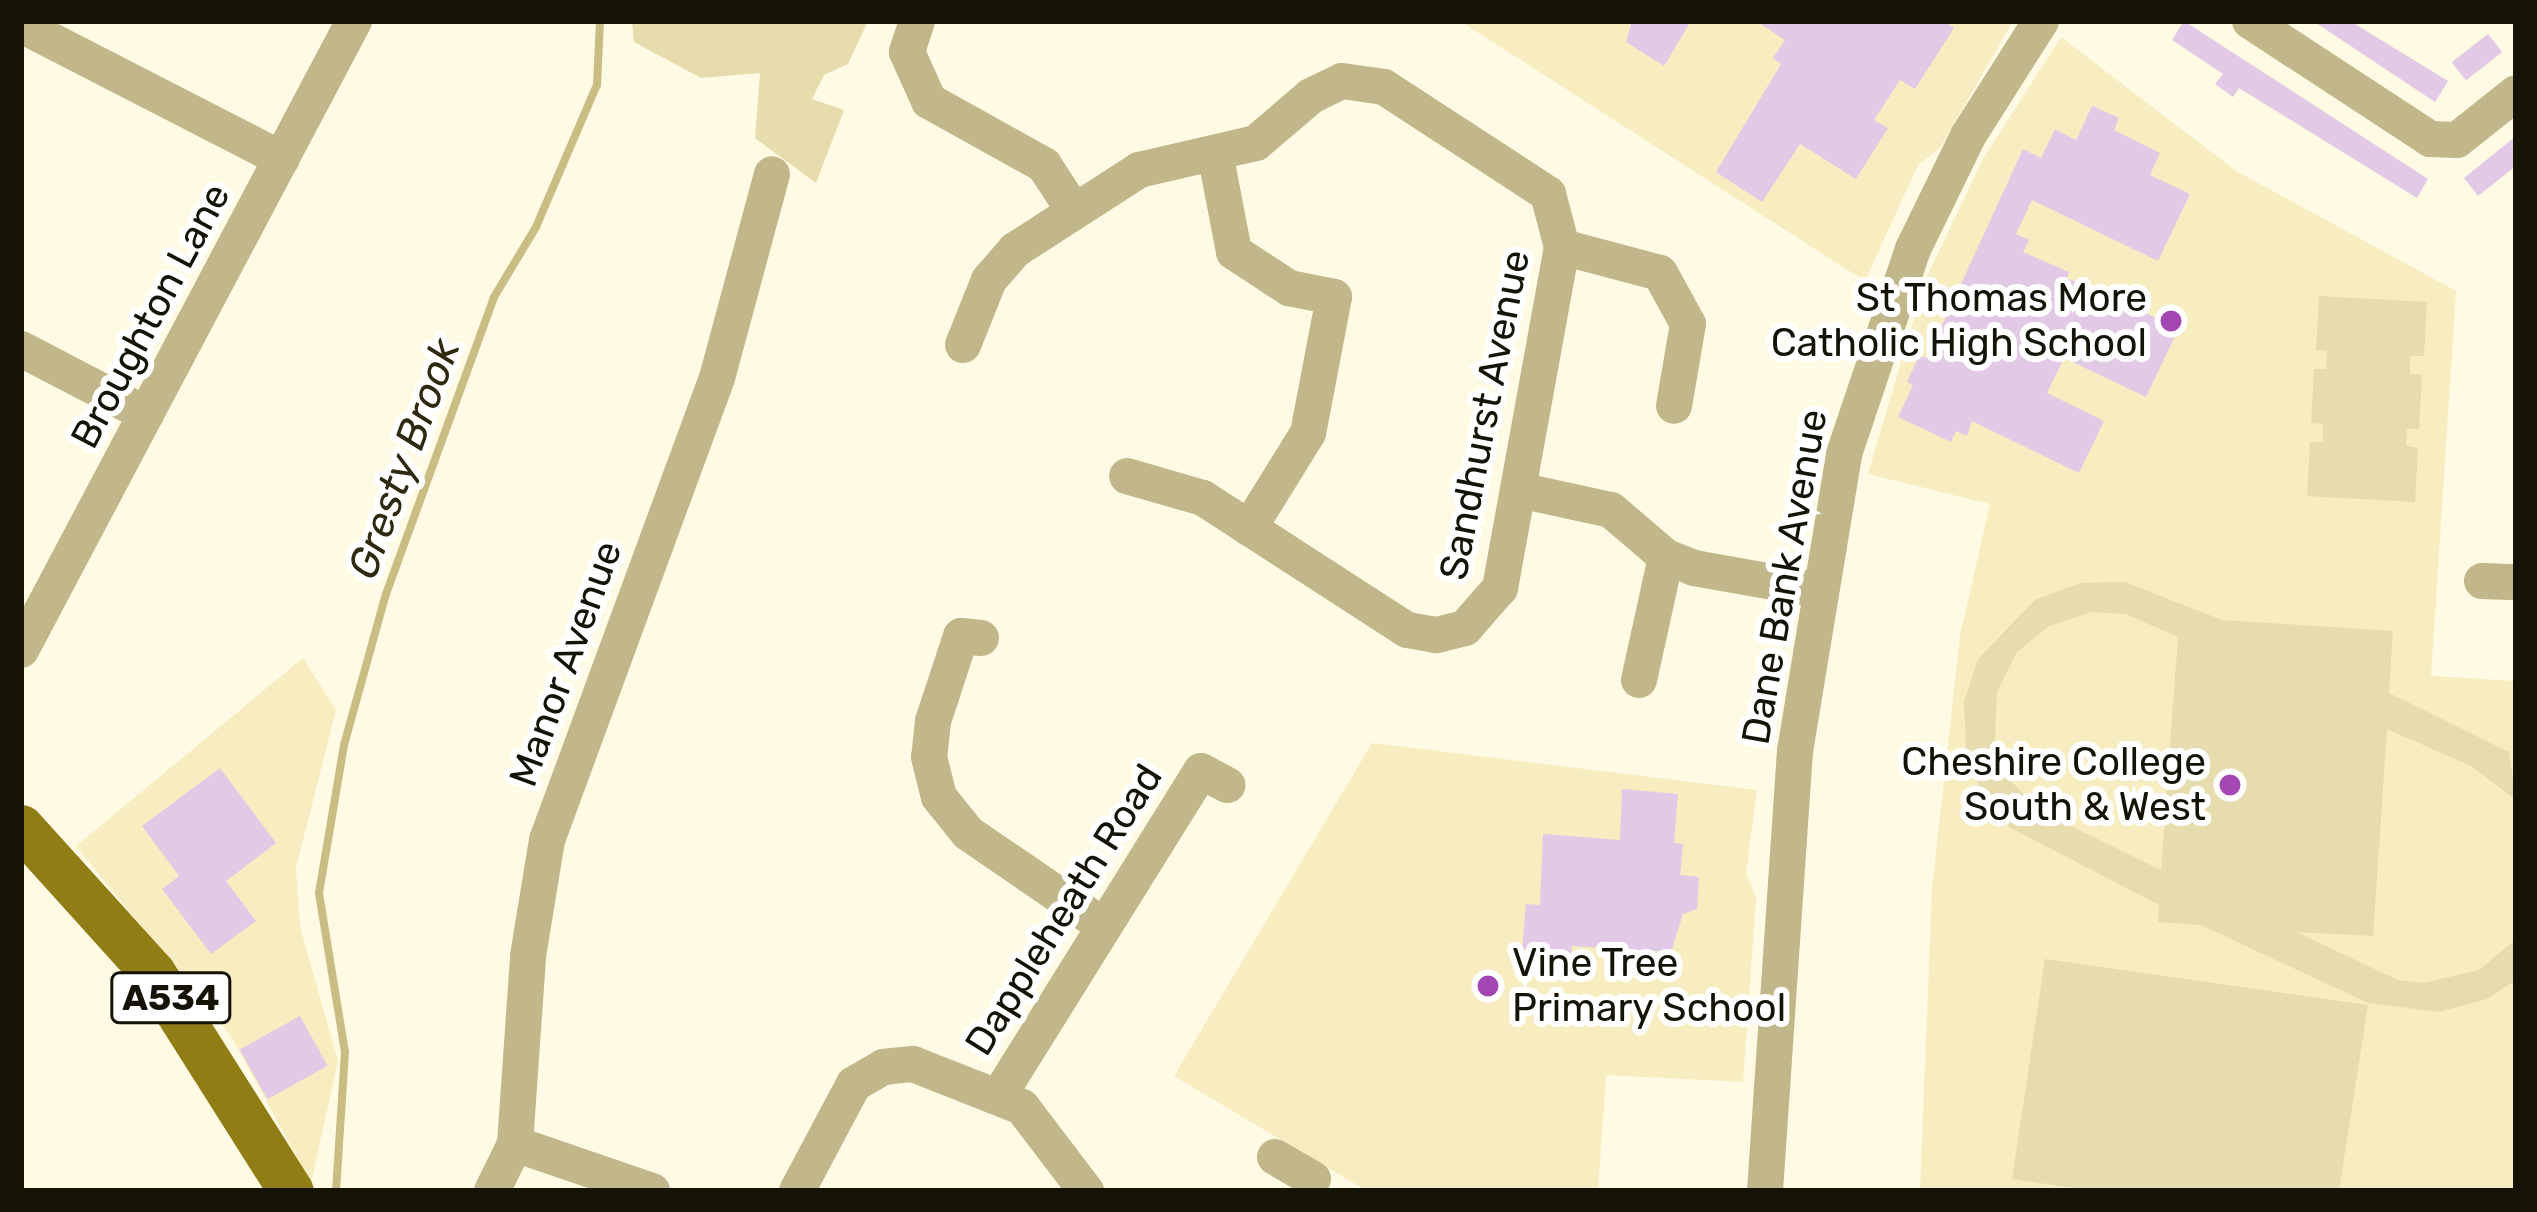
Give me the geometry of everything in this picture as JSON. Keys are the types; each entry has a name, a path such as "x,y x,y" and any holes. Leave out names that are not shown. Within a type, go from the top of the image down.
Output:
{"main road":[{"name":"A534","path":"21,827 153,973 291,1191"}],"street":[{"name":"Broughton Lane","path":"21,650 354,21"},
{"path":"917,21 907,52 929,101 1044,165 1074,211"},
{"name":"Dane Bank Avenue","path":"1765,1191 1780,897 1818,590 1851,424 1896,290 1968,136 2042,21"},
{"path":"2250,21 2430,139 2457,140 2516,93"},
{"path":"21,25 282,159"},
{"name":"Sandhurst Avenue","path":"963,345 998,267 1074,211 1155,163 1266,138 1332,84 1374,82 1549,194 1562,247 1519,490 1493,603 1465,628 1436,635 1407,630 1189,491 1127,476"},
{"path":"1215,153 1234,252 1289,288 1341,284 1309,433 1250,528"},
{"name":"Manor Avenue","path":"492,1191 515,1144 528,956 548,840 717,378 772,174"},
{"path":"1562,247 1660,273 1688,324 1675,406"},
{"path":"21,350 146,414"},
{"path":"1519,490 1611,511 1666,557 1818,590"},
{"path":"1640,680 1666,557"},
{"path":"962,634 929,740 939,797 968,833 1104,926"},
{"name":"Dappleheath Road","path":"1000,1094 1200,769"},
{"path":"797,1191 846,1095 865,1075 928,1066 1000,1094 1039,1123 1085,1191"},
{"path":"515,1144 652,1191"}],"shaded area":[{"path":"632,21 868,21 848,64 824,75 812,99 844,110 816,183 755,138 760,73 701,78 634,42"},
{"path":"1460,21 2013,21 1940,148 1918,165 1865,281"},
{"name":"Cheshire College South & West","path":"2061,37 2236,171 2456,291 2431,676 2516,681 2516,1191 1920,1191 1932,888 1960,636 1990,504 1868,474 1926,278 1983,159"},
{"path":"2319,296 2427,302 2424,356 2410,356 2410,374 2422,375 2419,429 2407,429 2406,446 2418,448 2415,502 2307,496 2310,442 2323,442 2323,424 2311,423 2314,369 2326,369 2327,351 2316,350"},
{"path":"2125,582 2222,620 2393,631 2389,693 2509,752 2516,800 2471,766 2387,729 2373,936 2296,932 2398,980 2423,983 2479,970 2516,939 2516,980 2487,999 2439,1012 2368,1003 2201,925 2158,922 2159,905 2009,827 1980,789 1966,750 1964,702 1978,659 2035,600 2080,583","holes":["2091,612 2126,614 2178,637 2161,870 2040,811 2009,779 1995,740 1997,692 2017,652 2049,626"]},
{"path":"303,658 336,710 296,868 300,927 338,1061 311,1183 231,1036 76,846"},
{"name":"Vine Tree Primary School","path":"1372,743 1757,790 1746,873 1756,898 1743,1082 1606,1075 1598,1191 1367,1191 1174,1076"},
{"path":"2045,959 2368,1005 2339,1191 2094,1191 2012,1179"}],"building":[{"path":"1632,21 1691,21 1664,66 1626,42"},
{"path":"1756,21 1943,21 1954,28 1915,89 1900,80 1874,120 1888,128 1856,179 1800,144 1762,202 1716,172 1781,64 1773,58 1785,40"},
{"path":"2184,21 2428,179 2417,198 2239,88 2233,97 2215,84 2223,74 2172,40"},
{"path":"2313,21 2350,21 2448,81 2435,102"},
{"path":"2488,34 2502,52 2466,80 2452,62"},
{"path":"2092,106 2119,118 2114,130 2160,153 2150,175 2190,194 2158,261 2032,200 2016,234 2029,240 2023,252 2069,272 2067,278 2179,328 2146,397 2064,358 2047,393 2104,421 2079,473 1972,421 1967,436 1956,431 1951,442 1898,417 1913,385 1907,382 1919,356 1927,358 2023,149 2041,158 2055,129 2076,140"},
{"path":"2516,136 2516,166 2478,196 2464,178"},
{"path":"220,768 276,843 226,881 256,921 211,954 162,889 179,876 142,826"},
{"path":"1622,789 1678,794 1674,843 1683,844 1680,875 1699,877 1697,909 1683,914 1671,952 1572,946 1570,974 1534,971 1535,951 1522,949 1526,904 1540,905 1543,834 1620,840"},
{"path":"300,1016 328,1066 267,1099 240,1049"}],"waterway":[{"name":"Gresty Brook","path":"336,1191 345,1052 319,893 344,745 386,594 494,297 536,227 597,85 600,21"}],"place":[{"name":"St Thomas More Catholic High School","path":"2171,321"},
{"name":"Cheshire College South & West","path":"2230,785"},
{"name":"Vine Tree Primary School","path":"1488,986"}]}
